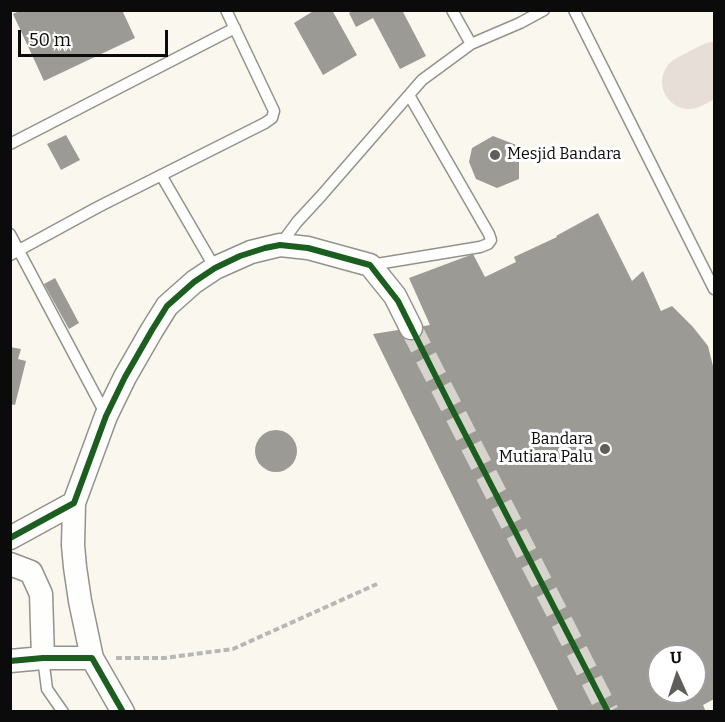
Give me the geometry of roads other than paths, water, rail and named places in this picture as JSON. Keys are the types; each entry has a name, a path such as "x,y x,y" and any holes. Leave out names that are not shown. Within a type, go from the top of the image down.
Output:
{"street":[{"path":"123,711 92,658 75,567 74,503 106,416 167,306 194,282 215,268 251,252 280,245 308,248 370,265 395,296 411,328"},
{"path":"10,538 74,503"},
{"path":"10,564 31,572 42,594 44,658"},
{"path":"10,661 92,658"}],"lane":[{"path":"15,253 272,118 274,111 226,10"},
{"path":"452,10 471,44"},
{"path":"280,245 297,222 422,80 471,44 544,10"},
{"path":"574,10 714,289"},
{"path":"10,144 235,28"},
{"path":"370,265 480,247 490,242 489,234 409,95"},
{"path":"160,175 215,268"},
{"path":"10,234 15,253 106,416"},
{"path":"44,658 47,689 63,711"}],"tunnel":[{"path":"411,328 608,712"}],"place":[{"name":"Mesjid Bandara","path":"495,155"},
{"name":"Bandara Mutiara Palu","path":"605,449"}]}
